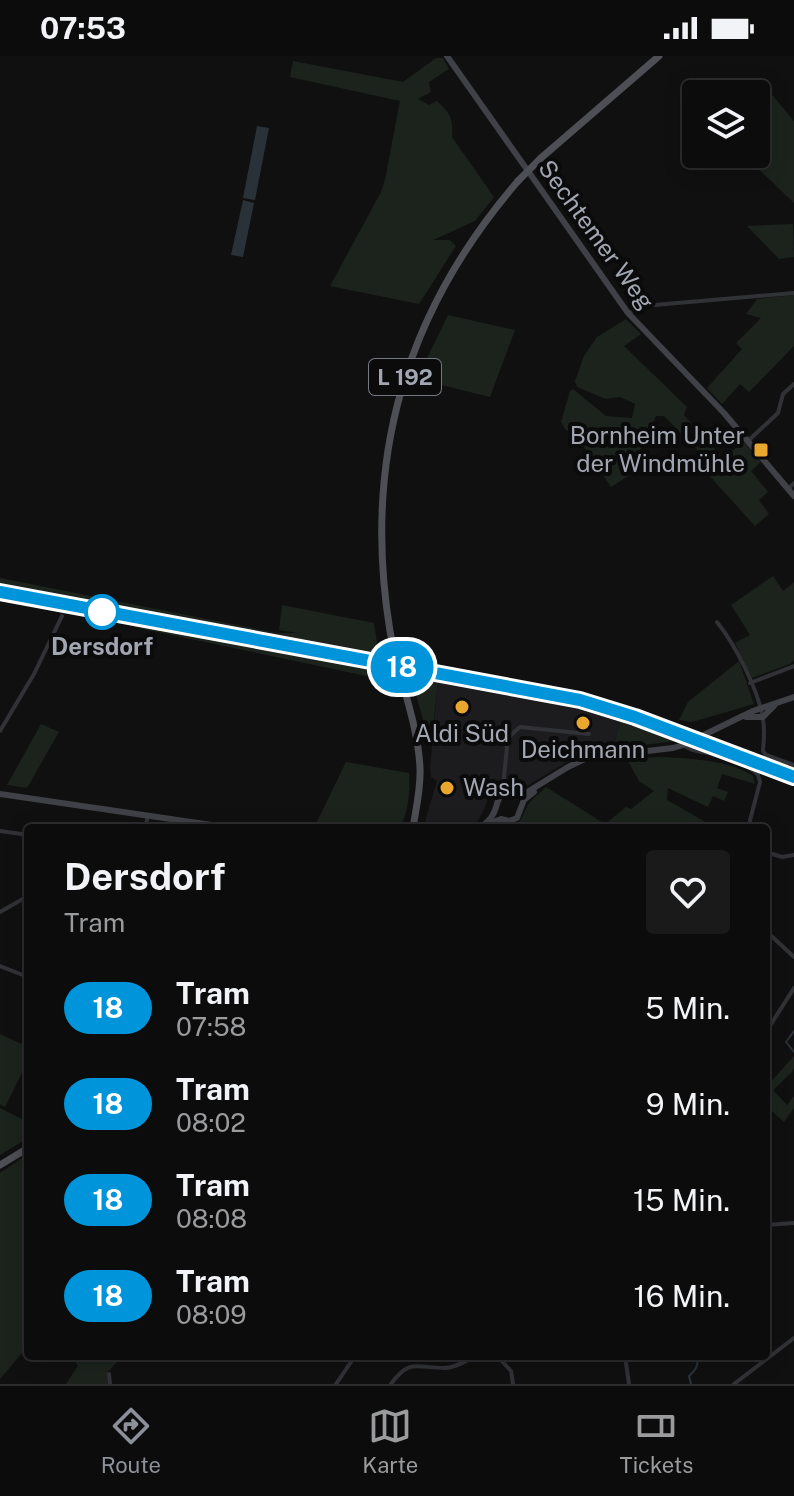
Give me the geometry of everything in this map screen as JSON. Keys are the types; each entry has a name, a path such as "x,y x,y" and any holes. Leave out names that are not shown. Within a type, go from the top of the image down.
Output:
{"main road":[{"name":"L 192","path":"414,824 419,789 418,754 392,638 382,565 382,507 388,446 408,369 422,330 443,287 483,225 518,181 659,56"},
{"path":"0,1165 24,1150"}],"street":[{"name":"Sechtemer Weg","path":"447,56 628,313 791,486 794,496"},
{"path":"628,313 643,306 794,293"},
{"path":"748,441 778,413 783,394 794,384"},
{"path":"0,731 34,674 62,616"},
{"path":"717,622 734,646 763,717 763,751 766,755 794,765"},
{"path":"750,683 794,666"},
{"path":"495,812 501,819 509,821 517,818 521,806 542,784 587,758 673,748 794,697"},
{"path":"741,718 763,717 777,704"},
{"path":"495,742 504,741 520,727 589,734"},
{"path":"504,741 507,747 504,780 509,796 521,806"},
{"path":"683,745 689,750 745,766 758,775 760,782 749,824"},
{"path":"484,824 495,812 496,803 542,784"},
{"path":"0,794 204,824"},
{"path":"146,824 148,816"},
{"path":"488,824 501,819"},
{"path":"1,833 24,835"},
{"path":"770,853 782,857 794,855"},
{"path":"0,912 24,898"},
{"path":"770,935 794,957"},
{"path":"0,966 24,975"},
{"path":"770,1026 794,988"},
{"path":"770,1225 794,1223"},
{"path":"770,1356 794,1338"},
{"path":"336,1384 352,1360"},
{"path":"391,1384 401,1371 409,1367 444,1368 467,1360"},
{"path":"501,1360 511,1371 513,1384"},
{"path":"626,1360 629,1384"},
{"path":"734,1384 765,1360"},
{"path":"109,1374 110,1384"}],"shaded area":[{"path":"436,58 443,58 449,69 429,82 431,92 418,99 429,105 437,101 445,109 451,121 452,137 494,197 475,221 433,240 450,240 456,246 419,304 330,286 381,192 400,101 290,77 293,61 403,82"},
{"path":"770,92 794,121 794,203 758,168 770,168"},
{"path":"257,126 269,128 255,200 243,198"},
{"path":"243,200 254,203 243,257 231,255"},
{"path":"793,224 794,257 779,259 747,226"},
{"path":"794,295 794,346 749,392 740,384 722,404 707,388 742,349 736,343 761,318 746,314 757,299"},
{"path":"448,315 515,330 490,397 417,379"},
{"path":"626,319 641,334 624,346 687,407 684,415 723,458 744,442 761,462 751,471 768,492 759,500 769,514 755,526 705,471 712,465 664,416 656,416 628,476 611,487 576,435 566,430 561,422 573,389 606,416 632,418 635,404 620,397 606,399 577,387 575,381 584,356 597,337"},
{"path":"773,576 783,591 794,582 794,660 752,678 735,643 750,635 731,605"},
{"path":"0,578 277,633 298,633 279,630 282,605 374,623 377,643 383,644 384,658 0,588"},
{"path":"132,619 385,665 390,681 134,627"},
{"path":"739,661 754,704 692,722 679,720 688,702"},
{"path":"411,677 438,681 431,748"},
{"path":"438,681 482,691 532,697 621,719 613,749 589,752 572,759 520,790 509,784 494,783 483,812 477,822 470,824 424,824 437,781 431,777"},
{"path":"621,719 677,739 613,749"},
{"path":"41,724 59,732 27,788 7,785"},
{"path":"659,757 708,761 744,771 753,776 755,784 722,774 717,788 728,792 724,801 713,796 708,807 668,788 667,800 704,821 702,824 605,824 654,791 639,781 627,759"},
{"path":"346,762 409,773 408,801 401,824 316,824"},
{"path":"546,787 605,824 515,824 530,802"},
{"path":"0,1034 24,1045 24,1069 5,1107 0,1104"},
{"path":"794,1056 792,1072 773,1090 787,1105 794,1096 794,1108 784,1122 770,1110 770,1083"},
{"path":"0,1108 24,1120 24,1140 0,1155"},
{"path":"24,1157 24,1352 0,1379 0,1173"},
{"path":"74,1360 118,1360 107,1373 108,1384 66,1384 78,1366"}],"waterway":[{"path":"794,1031 786,1042 794,1052"},
{"path":"691,1384 689,1376 698,1360"}],"tram line":[{"path":"0,592 580,700 635,717 794,777"},
{"name":"18","path":"0,592 580,700 635,717 794,777"}],"place":[{"name":"Bornheim Unter der Windmühle","path":"761,450"},
{"name":"Dersdorf","path":"102,612"},
{"name":"Aldi Süd","path":"462,707"},
{"name":"Deichmann","path":"583,723"},
{"name":"Wash","path":"447,788"}]}
